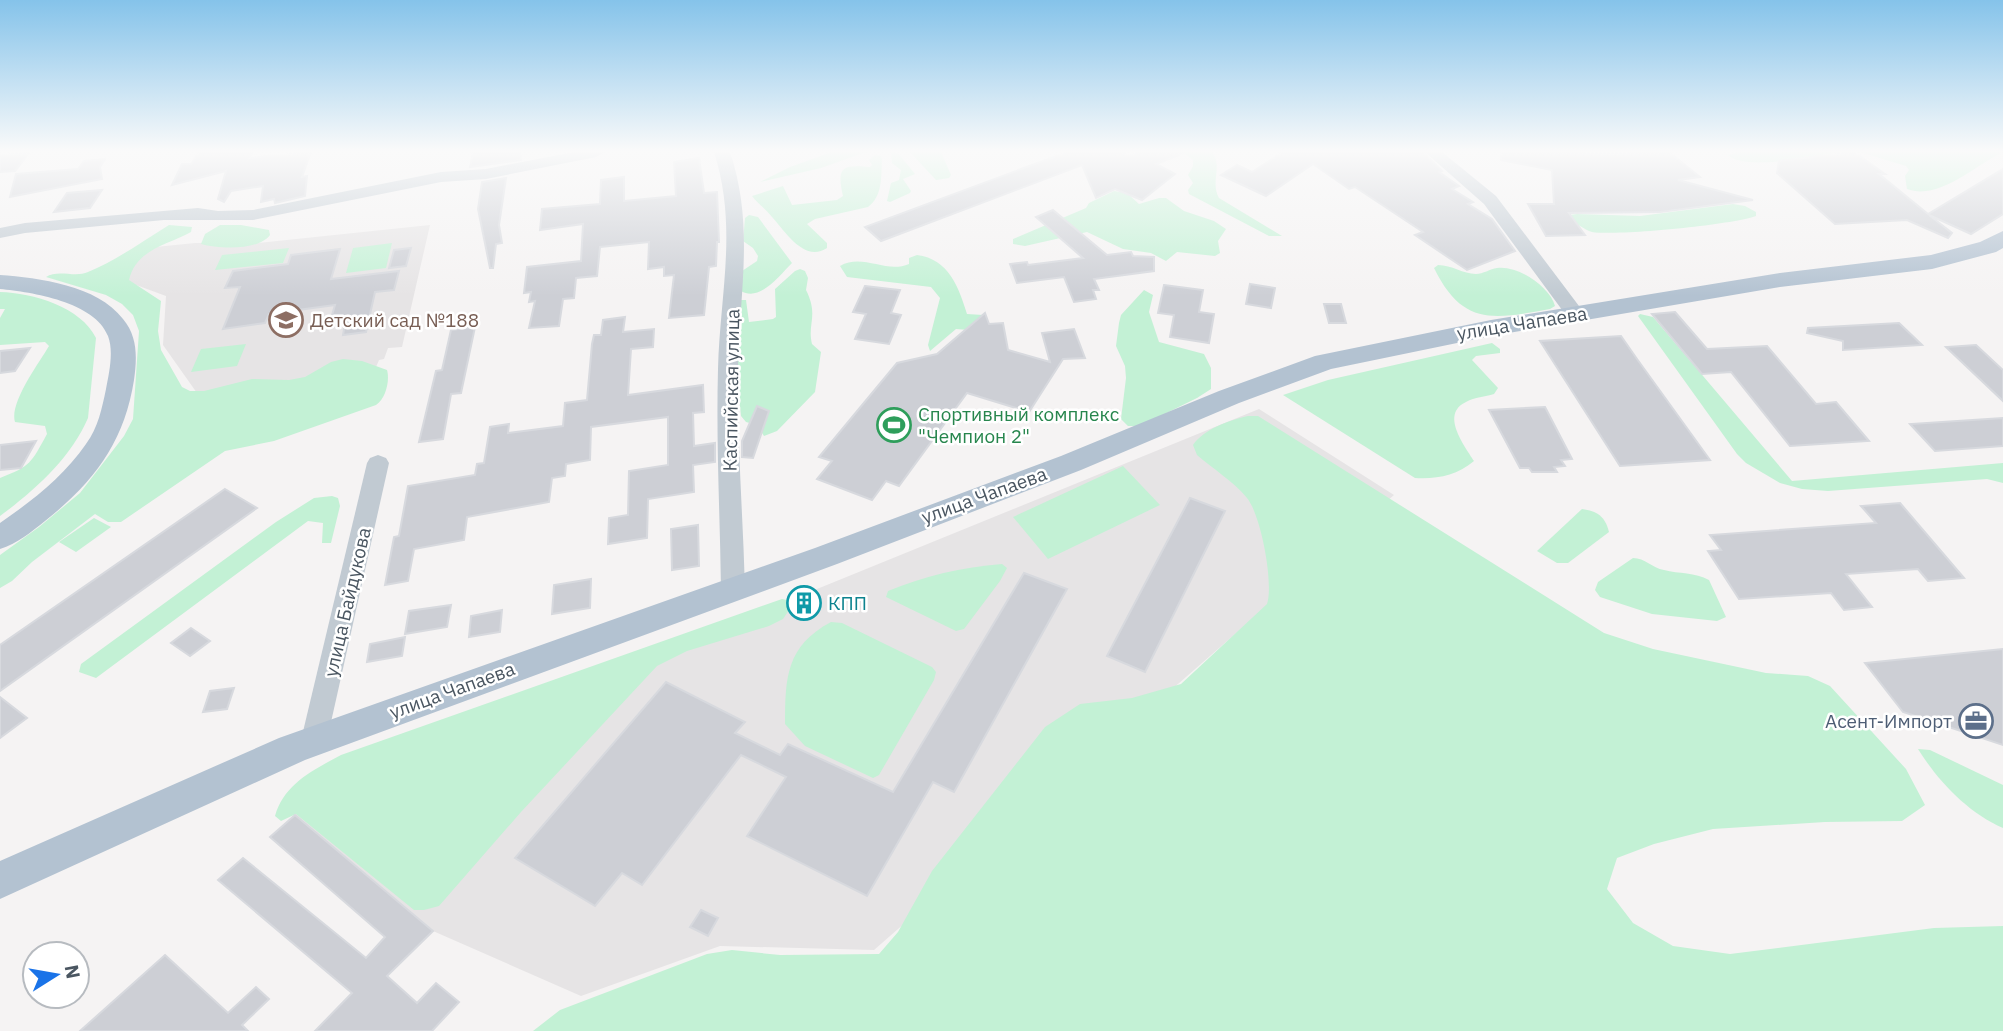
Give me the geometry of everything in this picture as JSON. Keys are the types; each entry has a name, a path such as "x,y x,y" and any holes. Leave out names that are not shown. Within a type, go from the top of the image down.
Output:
{"main road":[{"name":"улица Чапаева","path":"0,880 314,740 826,556 1071,463 1229,397 1324,362 1416,342 1575,314 1780,281 1932,262 1987,247 2003,238"},
{"path":"0,282 23,282 79,298 99,310 118,329 123,352 114,417 94,453 62,491 0,538"}],"street":[{"path":"0,233 25,228 175,215 253,215 327,200"},
{"name":"Каспийская улица","path":"733,200 737,261 728,366 733,589"},
{"path":"1490,200 1575,314"},
{"name":"улица Байдукова","path":"314,740 378,463"}],"shaded area":[{"name":"Детский сад №188","path":"430,225 402,347 388,348 384,359 379,360 376,367 209,410 163,345 166,296 117,278 136,249 195,243 258,243"},
{"path":"1259,409 1394,495 874,950 720,946 581,996 433,931 295,815 328,771 817,589"}],"green space":[{"path":"756,200 790,200 792,205 836,200 874,200 868,207 815,219 807,224 827,243 827,248 819,252 803,248 796,243"},
{"path":"1095,200 1135,200 1139,204 1152,200 1169,200 1184,211 1214,221 1226,229 1218,241 1220,253 1215,256 1177,252 1166,261 1151,253 1123,249 1087,232 1025,246 1013,244 1013,239 1086,208"},
{"path":"1201,200 1223,200 1282,236 1269,236"},
{"path":"1733,204 1745,206 1756,212 1756,216 1700,226 1605,233 1592,232 1568,220 1569,215 1577,214 1640,216"},
{"path":"749,215 758,217 792,263 769,286 755,293 741,291 742,271 757,261 758,256 753,248 743,241 745,218"},
{"path":"169,225 192,227 191,232 154,249 138,261 129,280 161,301 158,331 161,350 182,387 190,391 204,391 252,379 289,380 305,377 331,362 343,359 362,361 387,370 385,394 376,405 274,441 225,451 121,522 108,522 95,514 0,588 0,555 80,493 124,436 133,419 139,331 133,315 122,304 106,295 46,277 88,272 120,256"},
{"path":"220,225 241,225 269,230 270,235 257,244 248,246 228,248 201,244 205,234"},
{"path":"392,243 386,268 346,273 353,248"},
{"path":"289,248 283,263 215,270 222,255"},
{"path":"917,255 937,262 951,276 967,314 983,315 982,331 956,329 930,351 928,345 940,298 931,287 847,277 840,266 866,262 900,266 909,264 909,258"},
{"path":"1438,265 1476,274 1497,268 1514,270 1540,285 1555,306 1550,309 1496,316 1469,310 1456,301 1445,287 1434,268"},
{"path":"800,269 805,271 808,278 806,290 812,306 812,344 821,352 815,392 777,431 764,436 757,425 746,422 741,416 736,366 740,300 746,300 749,322 773,319 776,317 775,289"},
{"path":"1144,290 1153,295 1149,312 1159,342 1204,354 1211,368 1211,389 1140,426 1128,426 1121,419 1125,366 1116,346 1121,315"},
{"path":"0,292 27,295 68,310 89,327 96,338 88,418 81,433 50,473 0,516 0,478 29,462 47,434 45,426 15,422 14,414 20,394 49,346 45,342 0,345 0,318 5,309 0,309"},
{"path":"1640,314 1653,317 1792,481 2003,463 2003,483 1987,479 1828,491 1802,489 1780,483 1746,463 1737,454 1638,316"},
{"path":"1492,343 1500,349 1500,353 1476,356 1472,360 1498,388 1494,394 1466,402 1458,407 1455,414 1456,430 1474,461 1446,476 1415,478 1283,395 1328,380"},
{"path":"246,344 237,366 191,372 201,349"},
{"path":"1248,416 1258,416 1604,633 1653,649 1766,673 1808,676 1830,686 1906,769 1925,805 1902,821 1825,822 1713,829 1654,844 1617,858 1607,889 1633,923 1673,946 1730,954 1934,928 2003,926 2003,1031 533,1031 560,1010 707,954 732,950 780,955 879,954 898,932 932,871 1045,727 1080,704 1132,698 1181,684 1267,604 1267,566 1252,507 1236,486 1197,455 1193,445 1210,430"},
{"path":"1123,466 1160,505 1048,559 1013,517"},
{"path":"314,498 338,498 340,506 331,543 322,543 323,523 308,521 96,678 79,672 81,664 276,522"},
{"path":"1582,509 1600,515 1609,532 1568,563 1557,563 1537,551"},
{"path":"94,518 111,527 76,552 59,542"},
{"path":"1633,558 1660,569 1709,580 1726,617 1717,621 1652,614 1600,597 1595,590 1598,582"},
{"path":"1002,564 1007,568 1000,581 964,629 956,631 886,597 888,591 929,577 972,567"},
{"path":"782,599 787,600 791,607 783,619 769,626 687,651 657,666 521,812 439,906 414,910 296,814 281,821 275,816 279,805 292,787 310,772 341,755"},
{"path":"831,622 842,623 932,667 936,672 934,680 879,775 873,778 805,746 785,724 786,692 791,665 805,642"},
{"path":"1918,749 1930,750 2003,785 2003,828 1978,814 1955,795"}],"building":[{"path":"62,200 95,200 90,208 54,212"},
{"path":"479,200 503,200 499,225 502,243 496,244 493,268 490,268 478,209"},
{"path":"600,200 717,200 719,242 716,266 709,267 704,315 669,318 674,275 664,276 664,267 648,269 649,242 600,247 597,276 576,278 574,298 563,299 559,326 529,328 535,301 529,302 531,292 524,293 527,267 581,261 583,224 540,230 542,209 600,204"},
{"path":"937,200 989,200 881,241 865,227"},
{"path":"1375,200 1470,200 1473,202 1468,204 1492,219 1515,251 1467,270 1415,235 1423,232"},
{"path":"1554,200 1752,200 1660,212 1569,213 1585,235 1546,236 1528,204 1554,204"},
{"path":"1808,200 1911,200 1928,214 1951,200 2003,200 2003,214 1971,234 1929,215 1952,233 1948,238 1907,220 1835,224"},
{"path":"1053,210 1107,255 1131,252 1133,256 1154,257 1154,271 1094,279 1099,290 1093,290 1096,299 1074,302 1064,277 1017,283 1010,264 1027,262 1028,265 1083,258 1036,217"},
{"path":"411,248 406,266 389,268 394,250"},
{"path":"340,249 331,279 399,271 394,290 375,292 366,332 343,335 345,323 329,325 335,305 269,314 265,323 223,329 240,287 225,288 233,271 288,264 291,255"},
{"path":"1250,284 1275,288 1271,308 1246,304"},
{"path":"1164,285 1203,290 1199,312 1214,314 1209,343 1170,337 1174,315 1158,313"},
{"path":"865,286 900,290 891,313 901,315 889,344 855,339 866,314 853,312"},
{"path":"1324,304 1341,304 1346,323 1329,323"},
{"path":"1675,312 1707,349 1767,346 1816,404 1836,402 1869,441 1790,446 1731,372 1702,374 1652,314"},
{"name":"Спортивный комплекс \"Чемпион 2\"","path":"985,313 989,324 1003,323 1008,350 1050,362 1042,333 1074,329 1085,358 1063,359 1029,412 967,393 899,486 886,481 872,500 817,479 832,461 819,457 897,363 937,354"},
{"path":"625,317 623,332 654,329 653,347 631,349 628,395 703,385 704,412 693,413 694,446 715,443 715,462 693,465 694,492 648,499 647,538 608,544 609,518 628,515 629,471 668,465 668,417 591,427 590,460 566,464 565,476 552,478 549,502 467,517 464,540 414,549 408,581 385,585 394,537 399,536 408,486 475,475 477,464 484,463 490,427 509,424 508,433 563,426 565,403 587,400 594,335 601,335 603,320"},
{"path":"1899,323 1922,345 1843,350 1843,341 1807,333 1808,328"},
{"path":"475,327 461,393 451,394 443,439 419,442 436,371 442,370 451,330"},
{"path":"1621,336 1710,460 1620,466 1540,341"},
{"path":"1976,345 2003,370 2003,401 1946,347"},
{"path":"30,348 15,371 0,373 0,351"},
{"path":"757,406 769,411 753,458 742,457 742,441"},
{"path":"1545,407 1572,459 1561,460 1565,466 1554,467 1557,472 1532,472 1529,468 1520,468 1489,410"},
{"path":"2003,418 2003,446 1935,451 1910,424"},
{"path":"36,441 21,468 0,470 0,445"},
{"path":"225,489 257,508 0,691 0,645"},
{"path":"1190,498 1225,511 1145,672 1107,656"},
{"path":"1900,503 1964,578 1928,581 1918,569 1846,574 1872,607 1844,610 1831,593 1739,599 1708,551 1721,550 1710,535 1876,523 1861,506"},
{"path":"698,525 699,566 672,570 671,529"},
{"path":"1024,573 1067,589 954,792 933,782 867,896 747,836 786,777 741,755 642,885 622,873 595,906 515,858 666,682 745,722 735,733 780,755 788,744 893,792"},
{"path":"591,579 590,608 552,614 554,585"},
{"name":"КПП","path":"810,591 817,608 798,615 791,598"},
{"path":"451,605 447,627 405,634 409,611"},
{"path":"502,610 500,632 469,637 471,616"},
{"path":"191,628 210,641 190,656 171,643"},
{"path":"405,637 402,656 367,662 370,644"},
{"path":"2003,649 2003,745 1903,712 1865,663"},
{"path":"234,688 227,709 203,712 210,691"},
{"path":"0,697 27,718 0,738"},
{"path":"295,815 433,931 387,976 417,1003 436,983 459,1002 432,1031 315,1031 352,993 218,880 243,858 366,958 385,937 270,837"},
{"path":"701,910 718,918 708,936 690,927"},
{"path":"165,955 228,1013 256,987 269,999 242,1025 248,1031 80,1031"}],"place":[{"name":"Детский сад №188","path":"286,320"},
{"name":"Спортивный комплекс \"Чемпион 2\"","path":"894,425"},
{"name":"КПП","path":"804,603"},
{"name":"Асент-Импорт","path":"1976,721"}]}
